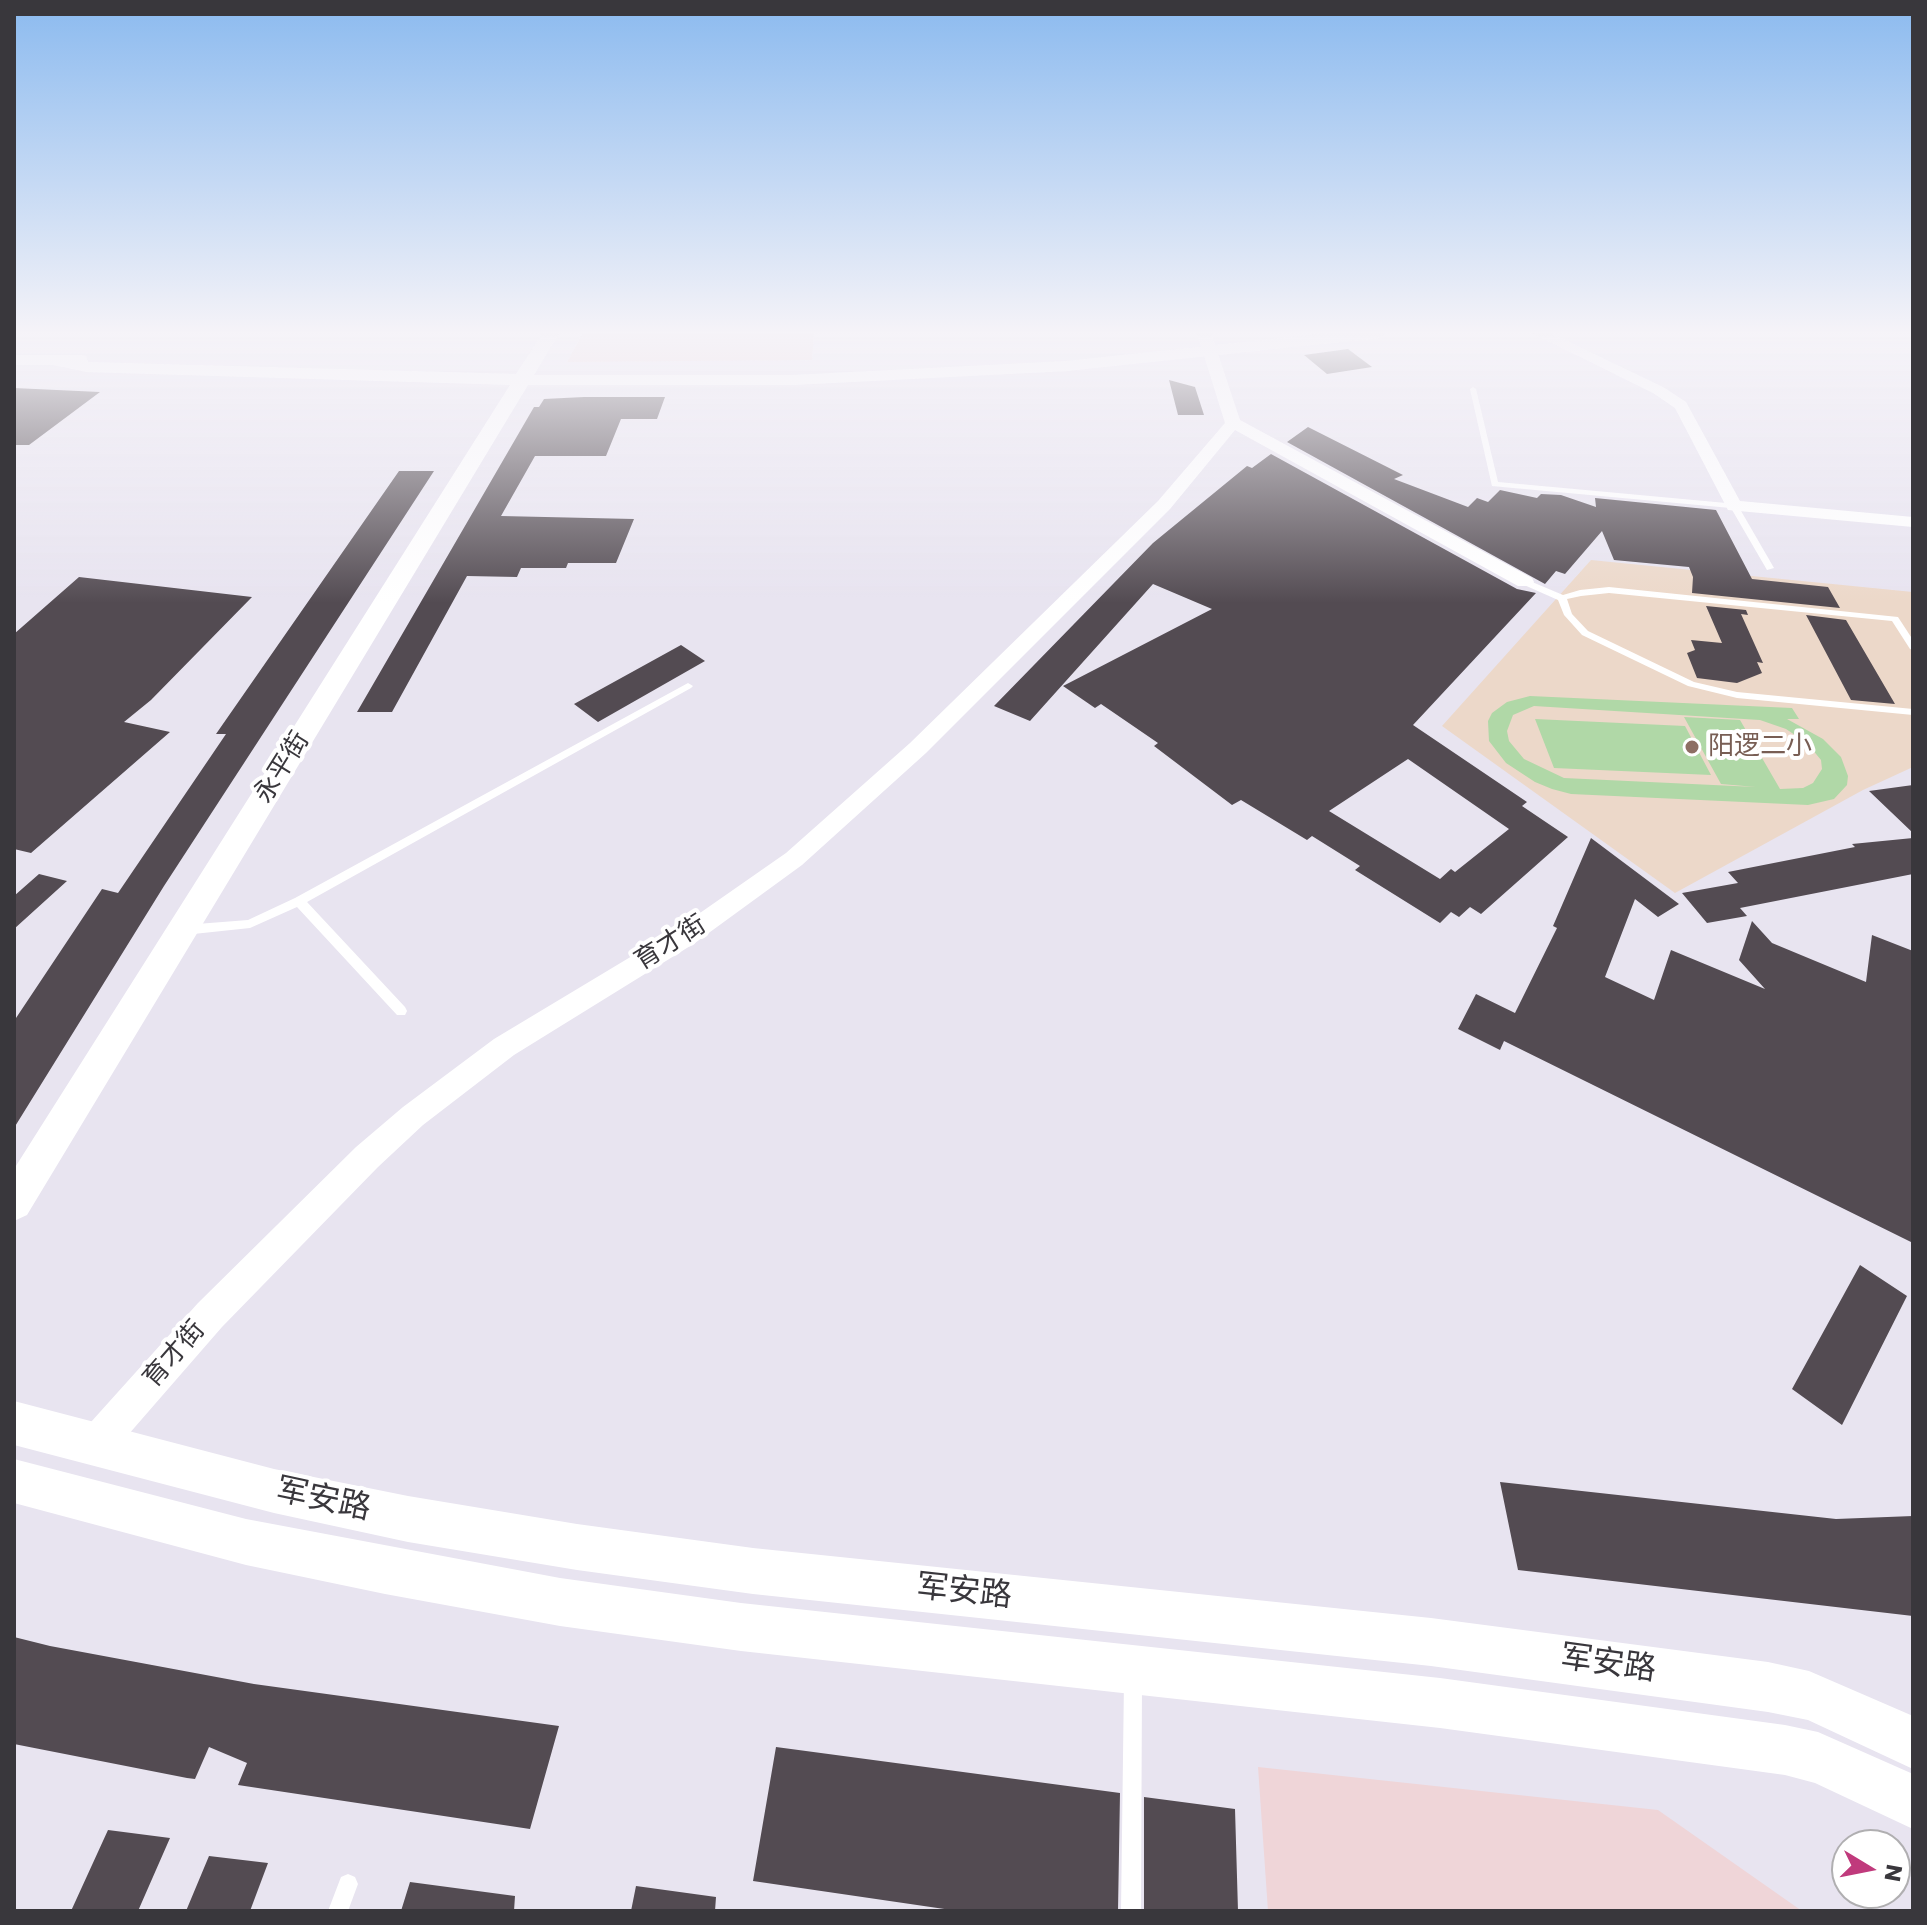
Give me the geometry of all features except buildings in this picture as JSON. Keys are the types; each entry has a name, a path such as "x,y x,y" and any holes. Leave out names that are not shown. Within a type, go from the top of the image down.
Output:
{"street":[{"name":"永平街","path":"14,1203 497,423"},
{"path":"1233,423 1525,582"},
{"name":"育才街","path":"95,1445 210,1315 367,1157 446,1089 504,1047 686,936 794,859 918,748 1164,505 1233,423"},
{"path":"1690,423 1734,506 1913,522"},
{"name":"军安路","path":"14,1423 274,1491 408,1519 577,1547 753,1571 1431,1642 1768,1687 1809,1696 1891,1731 1913,1744"},
{"name":"军安路","path":"14,1481 246,1542 560,1602 741,1627 1440,1703 1785,1750 1818,1758 1913,1803"}],"lane":[{"path":"1481,423 1495,484 1734,506 1770,568"},
{"path":"1525,582 1562,598 1609,590 1895,619 1913,647"},
{"path":"1562,598 1568,615 1585,633 1699,686 1737,695 1814,705 1913,712"},
{"path":"183,930 250,924 299,901 688,686"},
{"path":"299,901 401,1011"},
{"path":"1131,1911 1133,1669"},
{"path":"338,1911 348,1884"}],"shaded area":[{"name":"阳逻二小","path":"1591,560 1913,592 1913,767 1863,790 1675,893 1442,726"},
{"path":"1258,1767 1658,1810 1802,1911 1268,1911"}],"green space":[{"path":"1530,696 1792,708 1799,719 1787,719 1823,739 1841,757 1848,776 1847,785 1834,799 1808,805 1571,794 1535,782 1506,763 1489,741 1488,721 1492,713 1507,702","holes":["1534,706 1760,720 1786,729 1807,743 1821,760 1822,769 1813,783 1803,788 1780,789 1740,720 1684,717 1721,784 1756,787 1564,778 1524,759 1509,741 1507,731 1513,715"]},
{"path":"1535,719 1685,726 1711,775 1554,768"}],"place":[{"name":"阳逻二小","path":"1692,747"}]}
